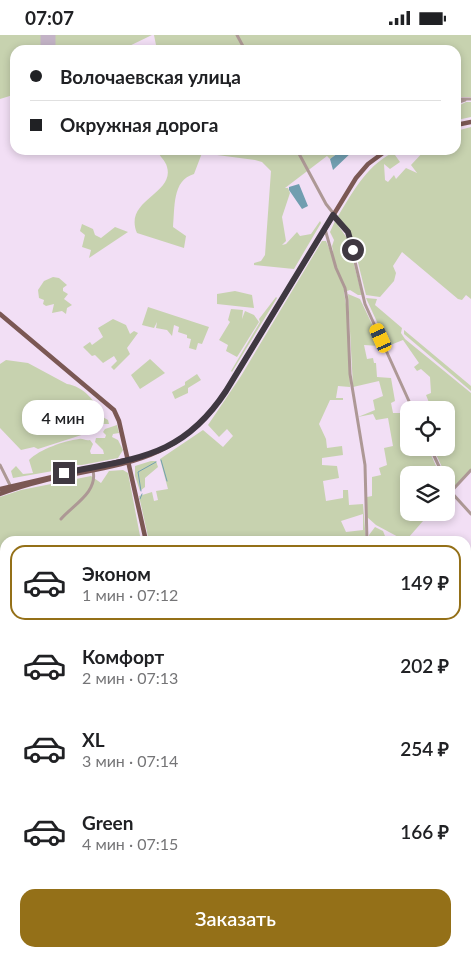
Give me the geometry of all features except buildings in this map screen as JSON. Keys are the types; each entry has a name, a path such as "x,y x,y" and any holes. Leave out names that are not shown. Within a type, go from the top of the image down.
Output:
{"main road":[{"path":"0,494 94,471 156,453 190,434 217,405 360,173 381,155"},
{"path":"0,314 113,408 119,418 145,536"},
{"path":"0,489 10,485 129,461"}],"street":[{"path":"300,155 333,215 348,232 366,305 409,401"},
{"path":"325,228 347,300 350,374 365,465 367,536"},
{"path":"0,465 10,485"},
{"path":"455,488 471,470"},
{"path":"61,519 90,491 94,485 94,471"},
{"path":"455,496 471,514"}],"green space":[{"path":"0,35 152,35 131,45 10,45 10,96 0,99"},
{"path":"154,35 471,35 471,97 461,97 461,45 156,45"},
{"path":"471,102 471,117 461,119 461,104"},
{"path":"471,127 471,299 466,295 462,300 458,299 402,252 393,266 396,273 394,281 380,297 366,295 351,234 338,216 363,178 378,162 389,155 395,155 400,162 390,169 384,164 385,180 388,182 394,175 396,179 406,168 417,173 411,165 420,155 461,155 461,130"},
{"path":"160,155 201,155 194,174 182,182 176,196 173,227 186,236 184,248 137,233 135,222 137,213 142,205 164,184 167,176 166,165"},
{"path":"217,155 335,155 330,159 327,156 285,188 288,188 290,193 282,217 286,241 282,245 286,244 297,232 300,236 311,234 320,221 321,223 294,269 254,265 254,263 261,261 265,255 271,171 262,162"},
{"path":"335,221 347,238 362,295 358,295 350,290 344,292 348,317 350,387 338,386 336,398 343,398 343,400 330,400 319,424 326,439 327,448 342,446 343,455 322,458 322,465 337,466 339,478 323,481 326,501 343,498 343,490 348,490 349,505 363,504 366,536 148,536 139,496 152,492 154,501 158,500 156,491 168,489 160,459 203,430 223,447 233,436 227,429 219,437 208,425 241,376 322,241 326,241 331,253 334,240 330,232","holes":["363,514 363,530 346,532 341,521"]},
{"path":"82,224 93,229 95,235 101,238 115,227 128,232 89,258 91,250 82,247 85,235 80,231"},
{"path":"53,277 59,278 67,285 63,288 63,291 68,294 64,299 72,305 67,308 66,314 62,311 52,313 54,304 46,306 43,304 44,300 39,298 38,290 44,281"},
{"path":"235,291 252,295 254,308 217,304 217,294"},
{"path":"348,294 360,299 381,343 379,346 364,345 367,359 373,358 374,363 376,363 377,377 391,378 395,401 391,403 393,413 400,413 400,456 432,456 436,466 400,466 400,521 423,521 410,536 396,536 376,525 367,517 367,497 372,496 372,477 381,475 379,468 387,465 384,448 393,446 388,418 376,420 373,414 358,417 375,410 373,400 383,396 379,381 353,387"},
{"path":"276,297 232,372 260,322 259,319"},
{"path":"366,298 377,299 375,305 402,328 401,333 405,339 471,393 471,469 455,486 455,466 442,466 437,456 455,456 455,401 428,401 426,395 431,393 430,377 421,369 417,371 414,367 419,363 403,340 388,346"},
{"path":"148,307 209,327 202,344 198,343 196,350 189,348 191,339 187,338 187,335 178,332 179,327 174,325 172,336 167,330 156,328 157,322 154,328 142,325"},
{"path":"231,309 243,310 242,319 245,311 254,315 259,322 237,357 226,351 228,345 219,340 230,322 228,320"},
{"path":"113,319 126,325 130,334 134,331 138,333 127,348 130,354 114,370 111,367 117,361 114,356 103,363 83,347 90,342 92,345 103,337 98,328"},
{"path":"404,330 471,386 471,391 404,334"},
{"path":"150,359 165,373 140,389 131,375"},
{"path":"6,360 28,363 84,391 93,400 101,416 108,420 109,424 102,424 97,430 38,449 34,447 21,450 0,428 0,364"},
{"path":"197,374 201,380 188,388 188,393 175,399 172,392 185,385 185,382"},
{"path":"117,425 119,433 113,434 112,437 118,440 123,450 118,458 82,465 72,465 53,471 13,478 11,471 16,466 23,474 33,473 29,460 52,446 66,442 80,439 90,440 93,444 90,451 91,454 104,454 103,450 95,442 96,438 105,438 106,435 103,432 105,429"},
{"path":"156,461 158,467 145,478 145,487 140,491 135,476 135,466"},
{"path":"123,470 128,473 140,536 0,536 0,497 21,490 91,476 101,483 109,471"},
{"path":"375,527 383,531 385,536 369,536"}],"water":[{"path":"335,155 349,155 333,170 330,159"},
{"path":"299,184 308,206 302,209 289,190 289,187"}],"waterway":[{"path":"161,460 167,481"},
{"path":"141,491 138,472 156,462"},
{"path":"140,499 142,494"}],"runway":[{"path":"48,35 48,45"}],"route":[{"path":"64,473 156,453 177,443 190,434 217,405 333,215 348,232 353,250"}]}
